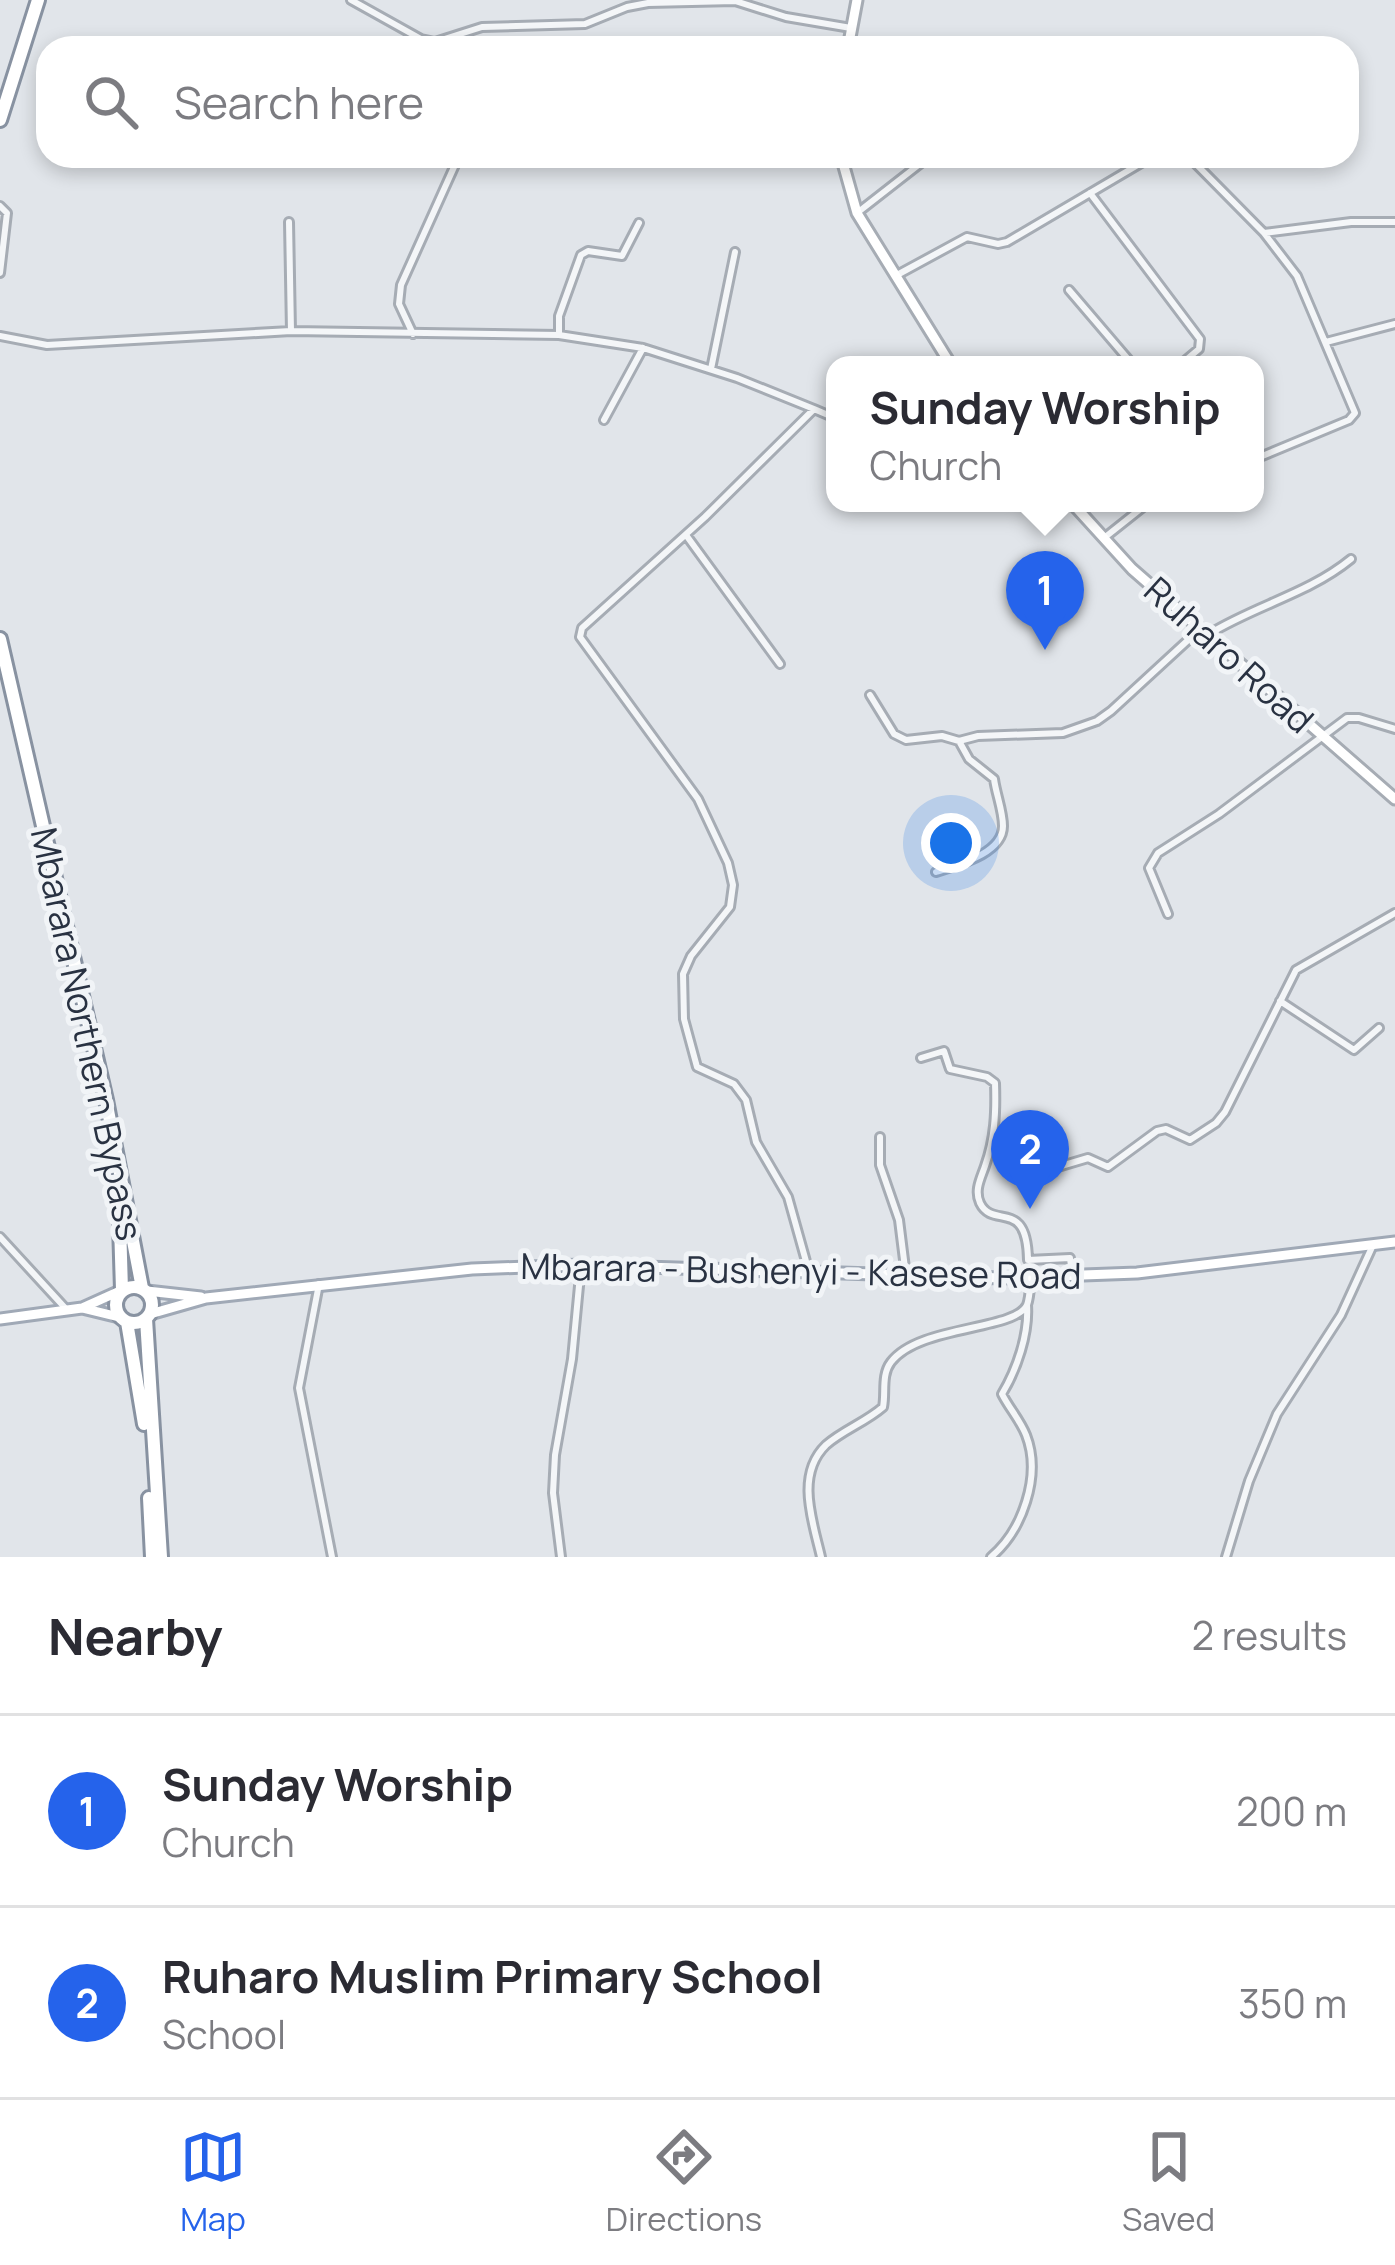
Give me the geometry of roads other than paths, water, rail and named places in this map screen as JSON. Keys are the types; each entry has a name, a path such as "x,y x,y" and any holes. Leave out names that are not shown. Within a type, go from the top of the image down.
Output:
{"highway":[{"path":"0,87 34,0"},
{"path":"0,120 34,0"},
{"name":"Mbarara Northern Bypass","path":"0,639 106,1100 144,1290 152,1302 148,1317 156,1557"},
{"path":"0,665 104,1126 122,1240 122,1291"},
{"name":"Mbarara Northern Bypass","path":"144,1290 132,1286 116,1300 143,1414 156,1557"},
{"path":"123,1319 148,1317"}],"main road":[{"path":"850,36 857,0"},
{"path":"844,168 857,213 945,356"},
{"name":"Ruharo Road","path":"1080,512 1132,569 1395,799"},
{"name":"Mbarara - Bushenyi - Kasese Road","path":"148,1317 206,1298 472,1268 581,1265 907,1276 1072,1275 1137,1273 1395,1242"},
{"name":"Mbarara - Bushenyi - Kasese Road","path":"144,1290 206,1298"},
{"path":"0,1319 82,1308 122,1291"},
{"path":"82,1308 123,1319"}],"street":[{"path":"352,0 417,36"},
{"path":"452,36 482,27 586,24 648,3 735,1 786,17 851,28"},
{"path":"413,334 399,304 401,285 454,168"},
{"path":"857,213 915,168"},
{"path":"894,277 967,237 1001,244 1132,168"},
{"path":"1201,168 1264,233 1297,276 1354,409 1354,416 1264,455"},
{"path":"1089,192 1200,339 1199,350 1191,356"},
{"path":"0,206 7,212 0,273"},
{"path":"289,222 291,331"},
{"path":"1264,233 1351,222 1395,222"},
{"path":"559,335 559,316 581,255 588,251 622,256 639,223"},
{"path":"711,369 735,252"},
{"path":"1069,290 1125,356"},
{"path":"1326,342 1395,324"},
{"path":"0,335 47,345 291,331 559,335 643,348 826,415"},
{"path":"604,420 643,348"},
{"path":"808,1272 788,1197 756,1142 746,1100 734,1084 697,1067 684,1019 683,974 733,898 728,863 698,799 580,637 582,628 814,410"},
{"path":"1104,538 1137,512"},
{"path":"686,535 780,664"},
{"path":"870,695 900,739 942,736 958,741 1063,733 1097,721 1205,631 1308,589 1351,559"},
{"path":"1168,914 1149,868 1152,859 1353,717 1395,729"},
{"path":"936,872 983,853 1000,841 1004,830 994,778 969,759 958,741"},
{"path":"1051,1169 1088,1158 1108,1167 1157,1131 1166,1129 1190,1140 1216,1123 1303,964 1395,913"},
{"path":"1280,1001 1354,1050 1379,1028"},
{"path":"921,1058 944,1051 950,1069 995,1082 994,1137 978,1185 980,1202 985,1210 1021,1225 1028,1260 1070,1258 1072,1275"},
{"path":"880,1137 880,1165 899,1220 907,1276"},
{"path":"0,1237 67,1310"},
{"path":"1226,1557 1249,1481 1277,1414 1341,1315 1373,1245"},
{"path":"561,1557 555,1455 572,1359 581,1265"},
{"path":"991,1557 1013,1536 1028,1488 1030,1447 1002,1394 1012,1379 1026,1333 1031,1276"},
{"path":"320,1283 298,1388 332,1557"},
{"path":"821,1557 808,1508 814,1463 826,1444 883,1407 885,1375 891,1363 935,1336 964,1326 1001,1323 1027,1305"}],"place":[{"name":"Sunday Worship","path":"1045,650"},
{"name":"Ruharo Muslim Primary School","path":"1030,1209"}]}
